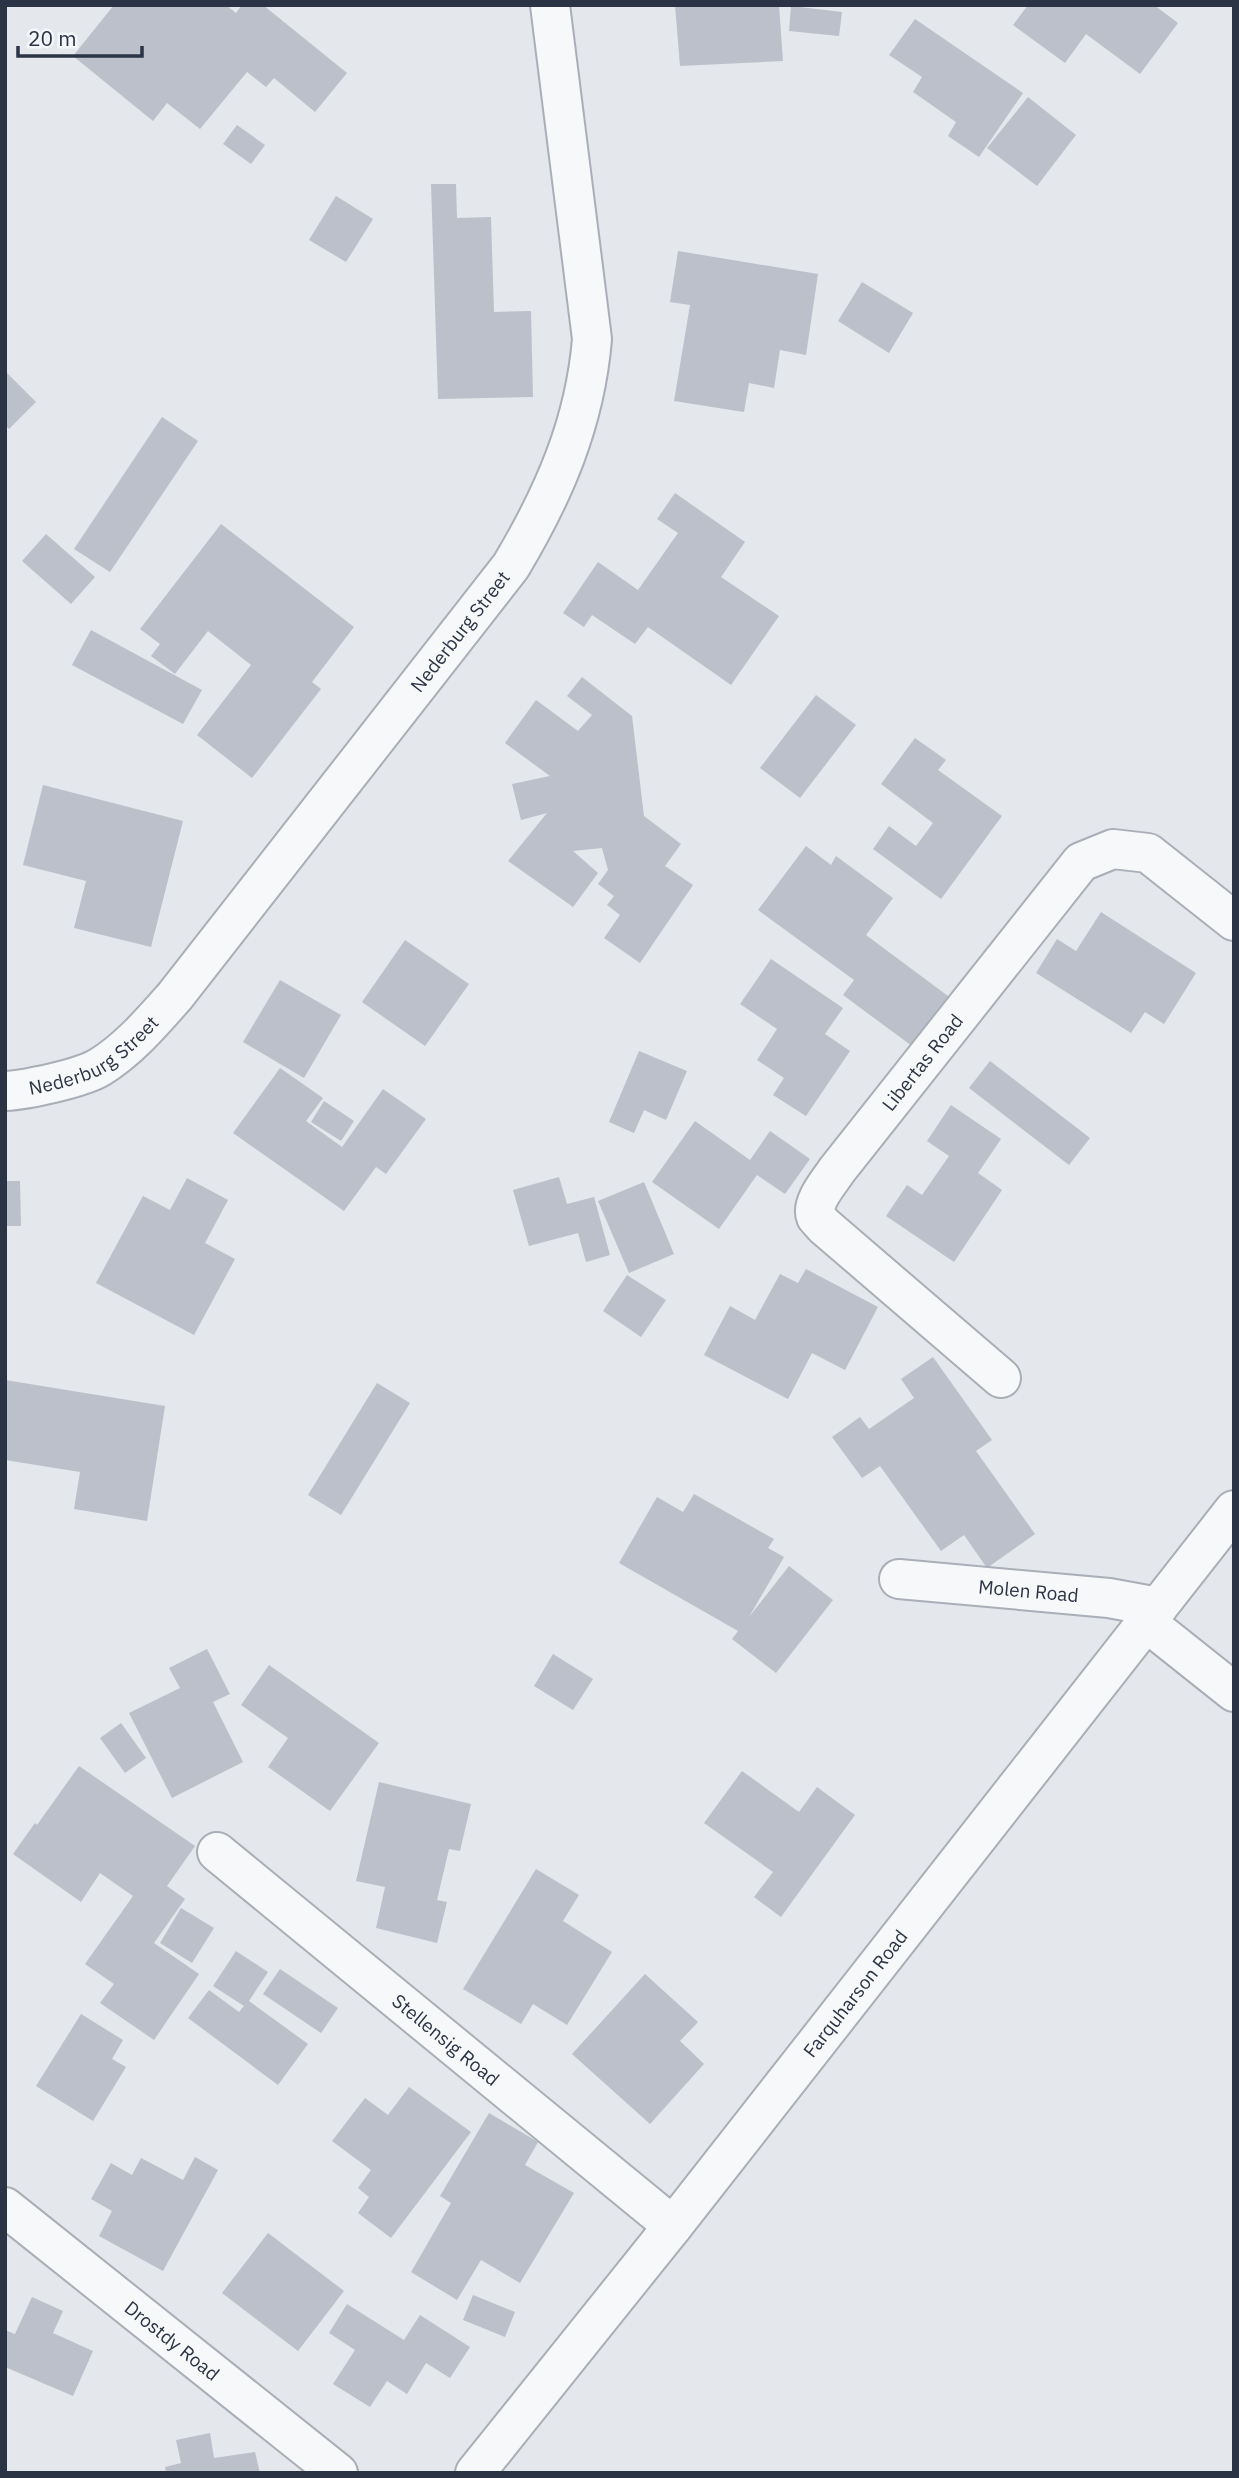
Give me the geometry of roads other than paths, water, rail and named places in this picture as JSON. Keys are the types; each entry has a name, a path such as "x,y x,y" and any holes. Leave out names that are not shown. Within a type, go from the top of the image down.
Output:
{"street":[{"name":"Nederburg Street","path":"5,1091 47,1084 98,1068 144,1031 183,985 511,566 541,517 561,470 582,402 589,376 593,338 550,5"},
{"name":"Libertas Road","path":"1001,1378 824,1226 816,1217 815,1208 819,1199 837,1170 1081,862 1113,849 1149,853 1234,921"},
{"name":"Farquharson Road","path":"475,2473 673,2226 1234,1510"},
{"name":"Molen Road","path":"899,1579 1110,1598 1152,1615"},
{"path":"1152,1615 1234,1692"},
{"name":"Stellensig Road","path":"217,1852 673,2226"},
{"name":"Drostdy Road","path":"5,2207 338,2473"}]}
